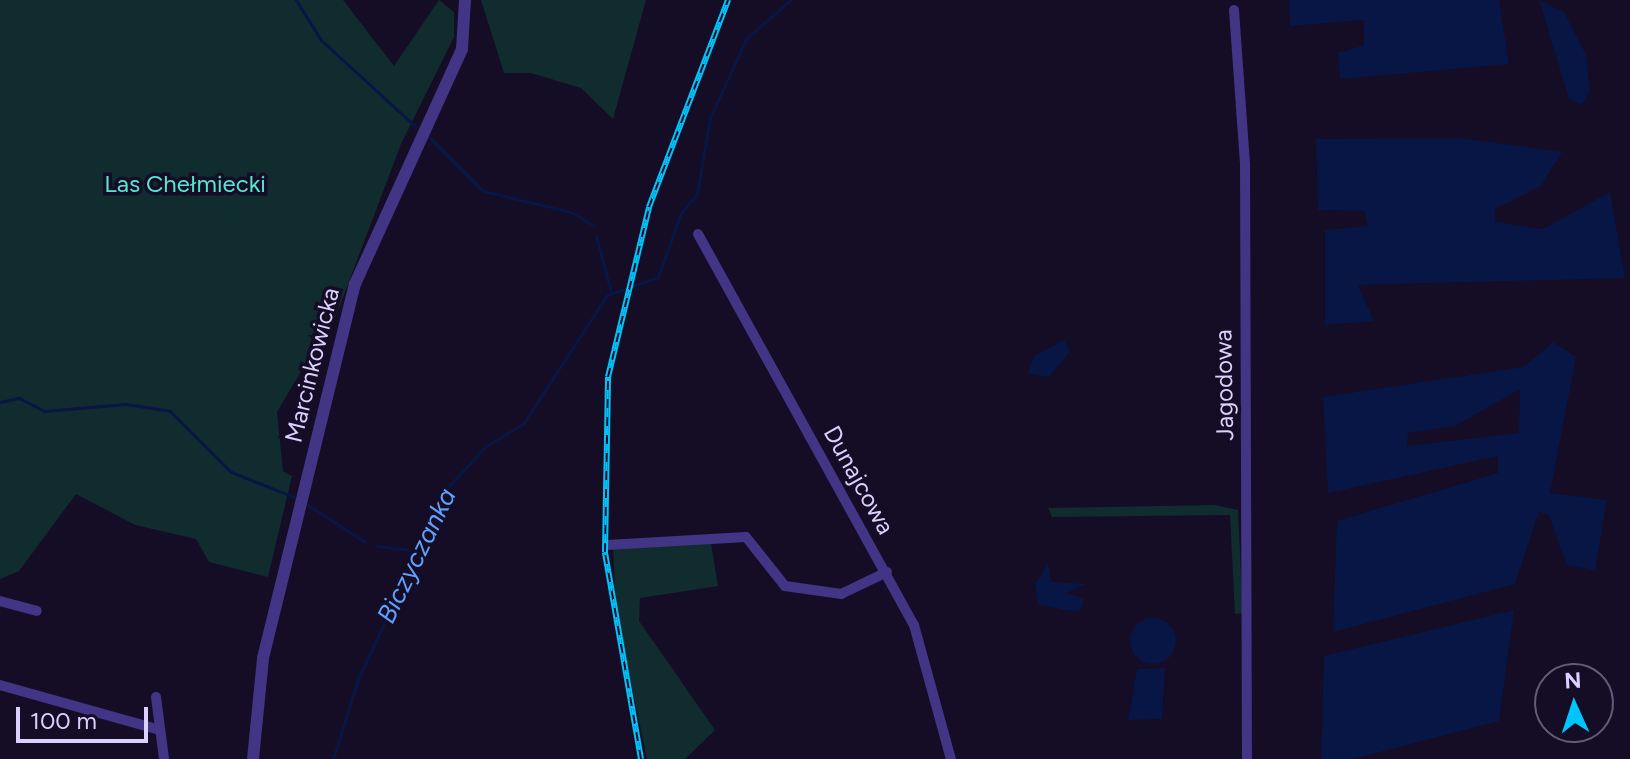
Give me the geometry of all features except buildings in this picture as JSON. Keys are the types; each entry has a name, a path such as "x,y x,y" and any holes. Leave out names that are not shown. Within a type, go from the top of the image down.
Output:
{"street":[{"name":"Marcinkowicka","path":"253,759 263,658 355,284 462,49 465,0"},
{"name":"Jagodowa","path":"1234,10 1245,164 1247,759"},
{"name":"Dunajcowa","path":"698,234 887,572 939,697 951,759"},
{"path":"607,545 746,537 785,586 841,594 887,572"},
{"path":"0,601 37,611"},
{"path":"0,685 160,730"},
{"path":"156,697 164,759"}],"green space":[{"name":"Las Chełmiecki","path":"0,0 343,0 394,66 439,0 454,12 454,37 401,144 322,353 303,368 277,412 283,471 292,476 268,577 209,562 196,539 135,525 76,494 19,571 0,579"},
{"path":"481,0 646,0 613,119 581,88 531,73 504,73"},
{"path":"1215,505 1238,510 1243,613 1235,614 1230,515 1052,517 1048,508"},
{"path":"711,543 718,586 640,598 639,621 715,730 685,759 647,759 616,610 613,549"}],"water":[{"path":"1289,0 1499,0 1509,64 1340,79 1338,53 1364,45 1364,20 1290,26"},
{"path":"1539,0 1564,12 1586,55 1590,90 1582,105 1569,99"},
{"path":"1459,138 1562,152 1541,186 1495,209 1495,222 1543,229 1610,192 1625,278 1358,285 1374,321 1325,325 1325,230 1368,226 1364,211 1318,210 1316,139"},
{"path":"1064,340 1070,351 1049,377 1028,373 1034,356"},
{"path":"1553,342 1576,357 1550,493 1607,500 1595,570 1567,565 1549,515 1539,512 1515,584 1333,632 1337,521 1498,473 1498,456 1328,493 1323,397 1524,367","holes":["1520,389 1519,433 1407,446 1408,433 1455,426"]},
{"path":"1048,563 1051,582 1087,584 1066,593 1084,599 1079,612 1038,605 1035,584"},
{"path":"1514,610 1499,721 1353,759 1321,759 1324,656"},
{"path":"1153,618 1169,625 1176,641 1169,657 1153,664 1137,657 1130,641 1137,625"},
{"path":"1165,668 1162,719 1128,720 1137,669"}],"waterway":[{"path":"296,0 321,40 416,127"},
{"name":"Biczyczanka","path":"333,759 358,679 448,487 486,446 523,424 607,295 658,277 681,213 697,194 710,118 746,39 790,0"},
{"path":"429,137 483,191 571,212 594,226"},
{"path":"596,236 611,292"},
{"path":"0,402 19,398 44,411 126,404 170,411 231,472 294,497"},
{"path":"308,505 365,542"},
{"path":"377,546 419,551"}],"railway":[{"path":"641,759 605,552 608,377 649,207 728,0"}]}
